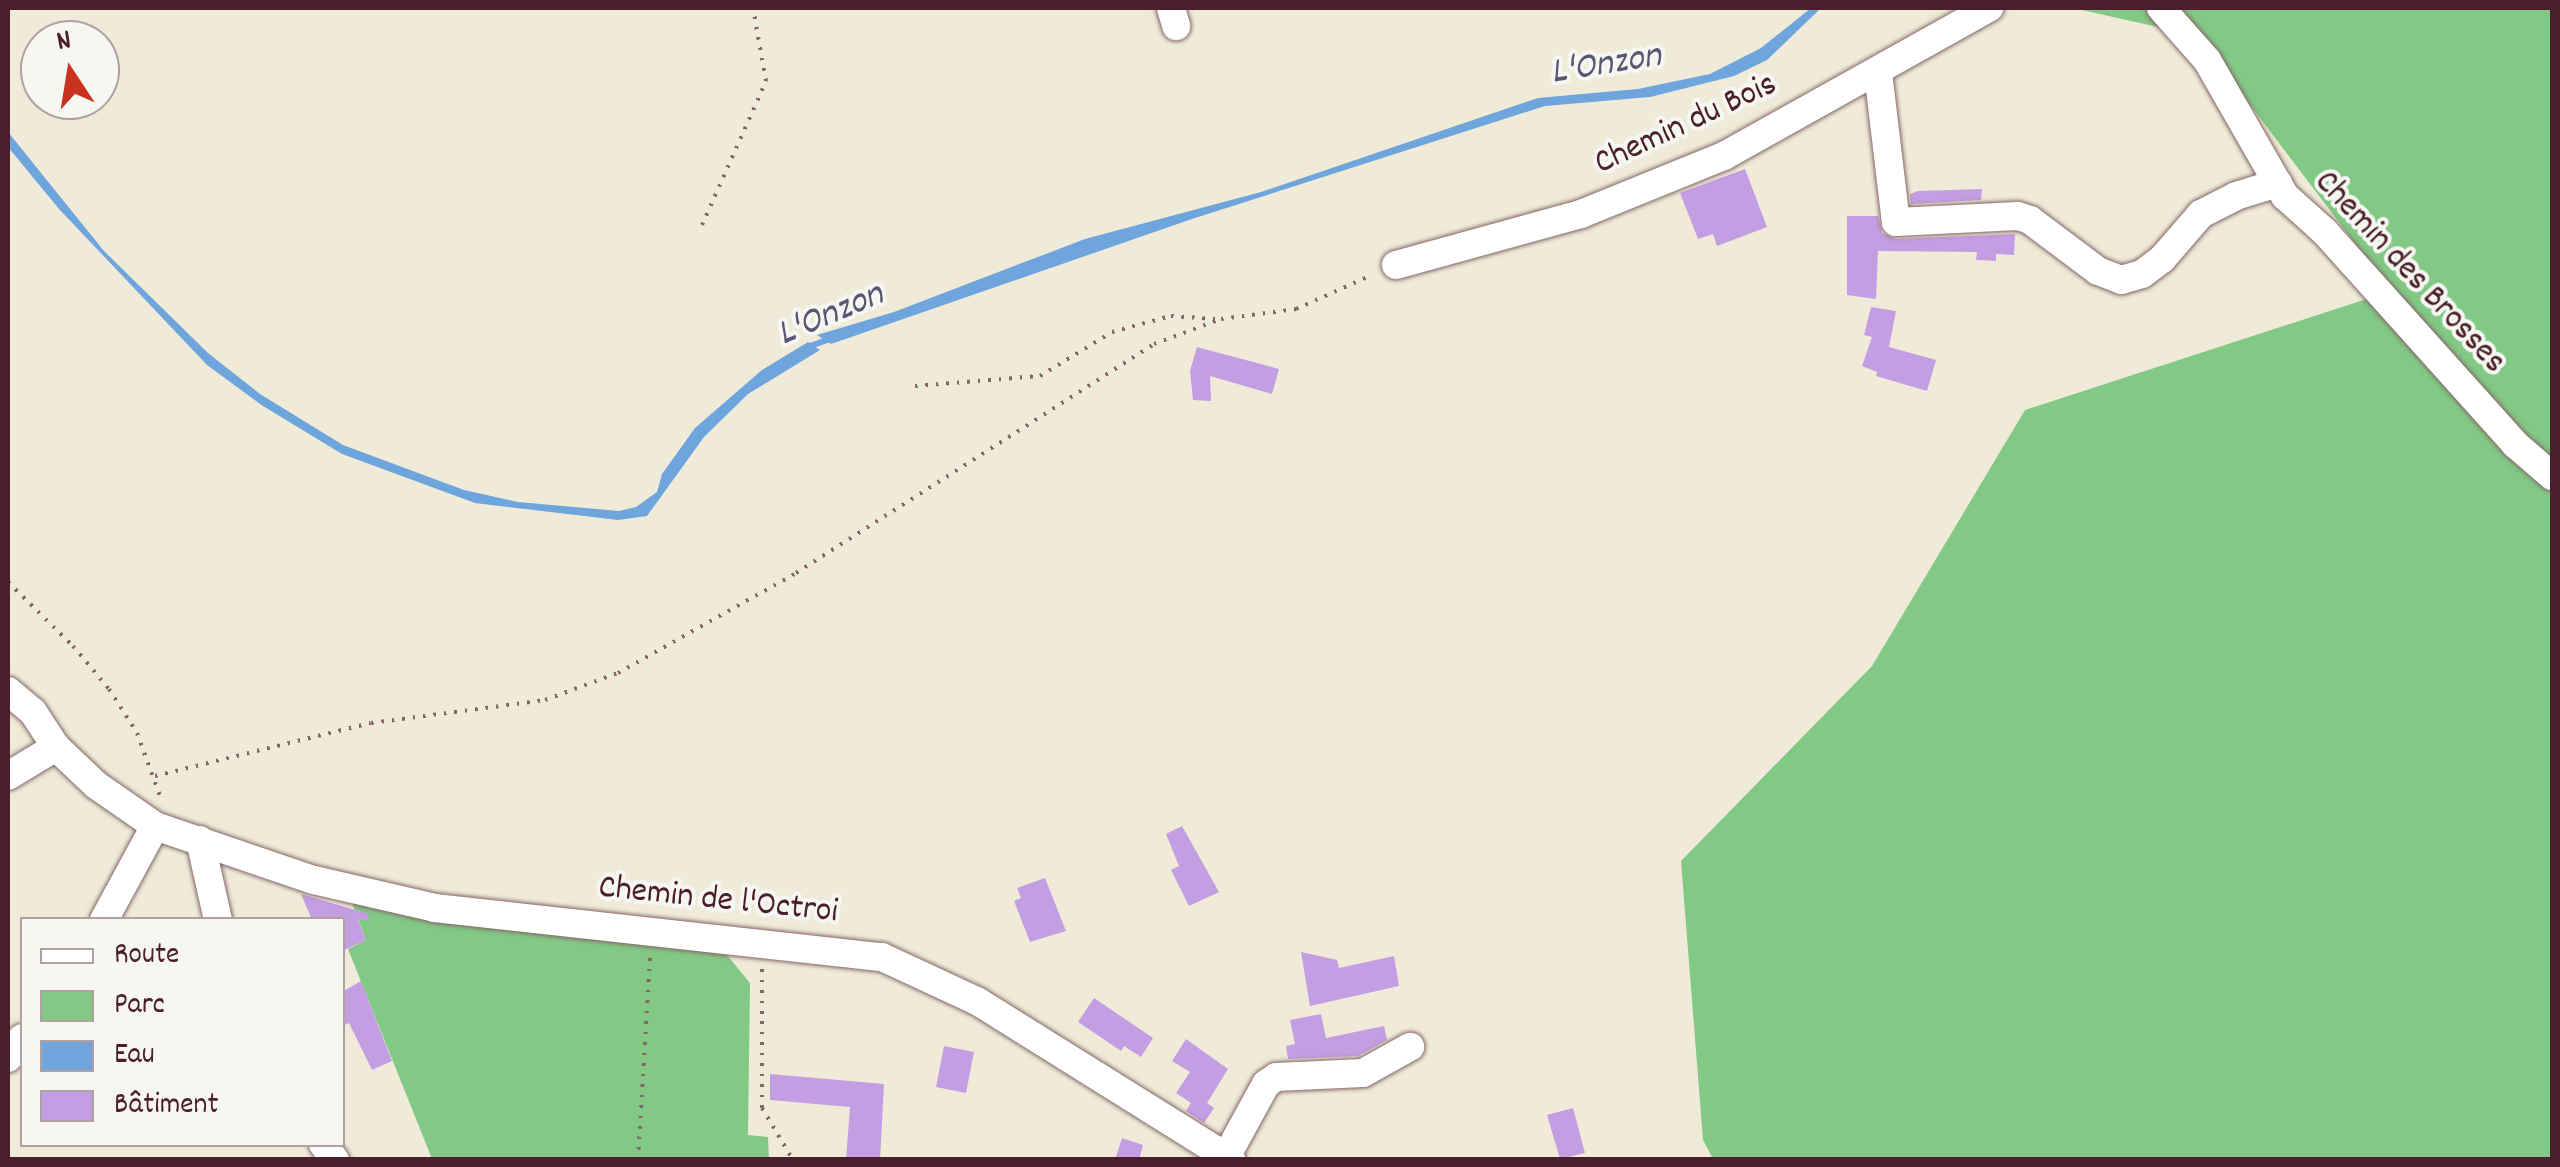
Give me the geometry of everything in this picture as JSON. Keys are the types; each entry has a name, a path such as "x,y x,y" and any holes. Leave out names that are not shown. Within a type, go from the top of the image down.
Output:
{"street":[{"name":"Chemin du Bois","path":"1396,265 1582,214 1724,156 1989,8"},
{"name":"Chemin des Brosses","path":"2161,8 2207,60 2278,183 2515,444 2552,476"},
{"path":"1878,72 1896,222 2018,216 2030,220 2098,271 2121,280 2142,274 2162,259 2201,214 2236,196 2278,183"},
{"name":"Chemin de l'Octroi","path":"8,691 33,712 56,748 96,785 162,827 314,880 434,908 882,957 976,1001 1228,1158"},
{"path":"8,776 56,748"},
{"path":"106,917 162,827"},
{"path":"200,840 217,917"},
{"path":"1228,1158 1266,1084 1276,1077 1362,1073 1410,1047"}],"path":[{"path":"702,224 766,81 753,8"},
{"path":"915,386 1040,376 1112,332 1171,316 1221,319 1296,308 1396,265"},
{"path":"155,776 371,723 544,700 618,672 796,573 1154,344 1221,319"},
{"path":"8,582 110,689 136,732 155,776 162,827"},
{"path":"638,1160 651,931"},
{"path":"762,944 762,1108 793,1160"}],"green space":[{"path":"2073,8 2552,8 2552,1159 1713,1159 1703,1140 1681,861 1872,666 2025,410 2391,291 2198,36"},
{"path":"350,898 403,912 727,955 750,983 748,1135 768,1137 769,1159 432,1159 348,949 366,940"}],"water":[{"path":"1811,8 1821,8 1767,60 1734,76 1650,97 1545,106 1192,219 831,344 817,335 894,312 1085,239 1261,192 1538,98 1638,89 1710,74 1761,48"},
{"path":"8,132 104,251 208,353 260,394 343,445 464,490 518,502 619,511 636,507 657,492 662,474 695,428 762,370 808,342 820,350 748,394 704,437 647,516 618,520 475,503 342,454 263,406 207,365 59,209 8,147"}],"building":[{"path":"1745,169 1767,227 1717,246 1713,234 1698,239 1680,193"},
{"path":"1982,189 1981,200 1911,204 1910,194 1918,191"},
{"path":"1847,216 1878,216 1882,233 1896,239 2015,234 2014,255 1996,254 1996,261 1976,260 1977,252 1878,251 1876,299 1847,295"},
{"path":"1871,307 1896,311 1889,347 1936,360 1927,391 1876,376 1877,372 1862,366 1872,337 1864,335"},
{"path":"1197,347 1279,369 1272,394 1210,376 1211,401 1193,400 1190,371"},
{"path":"1182,826 1219,892 1189,906 1171,870 1179,866 1166,834"},
{"path":"1045,878 1066,931 1030,942 1014,901 1021,898 1017,888"},
{"path":"301,894 369,914 368,920 358,920 366,940 345,950 345,917 311,917"},
{"path":"1301,952 1337,960 1339,968 1394,956 1399,986 1310,1006"},
{"path":"361,981 392,1061 372,1070 349,1023 345,1025 345,990"},
{"path":"1094,998 1153,1038 1141,1057 1124,1046 1121,1051 1078,1022"},
{"path":"1321,1014 1326,1038 1384,1026 1387,1040 1358,1056 1288,1059 1286,1046 1295,1044 1290,1020"},
{"path":"1186,1039 1228,1069 1207,1103 1214,1108 1204,1123 1186,1111 1191,1103 1176,1093 1190,1072 1172,1061"},
{"path":"944,1046 974,1052 966,1093 936,1087"},
{"path":"770,1074 884,1084 880,1160 846,1160 850,1107 770,1100"},
{"path":"1573,1108 1585,1153 1560,1159 1547,1115"},
{"path":"1122,1138 1143,1145 1139,1160 1115,1160"}],"waterway":[{"name":"L'Onzon","path":"807,347 833,338"}]}
